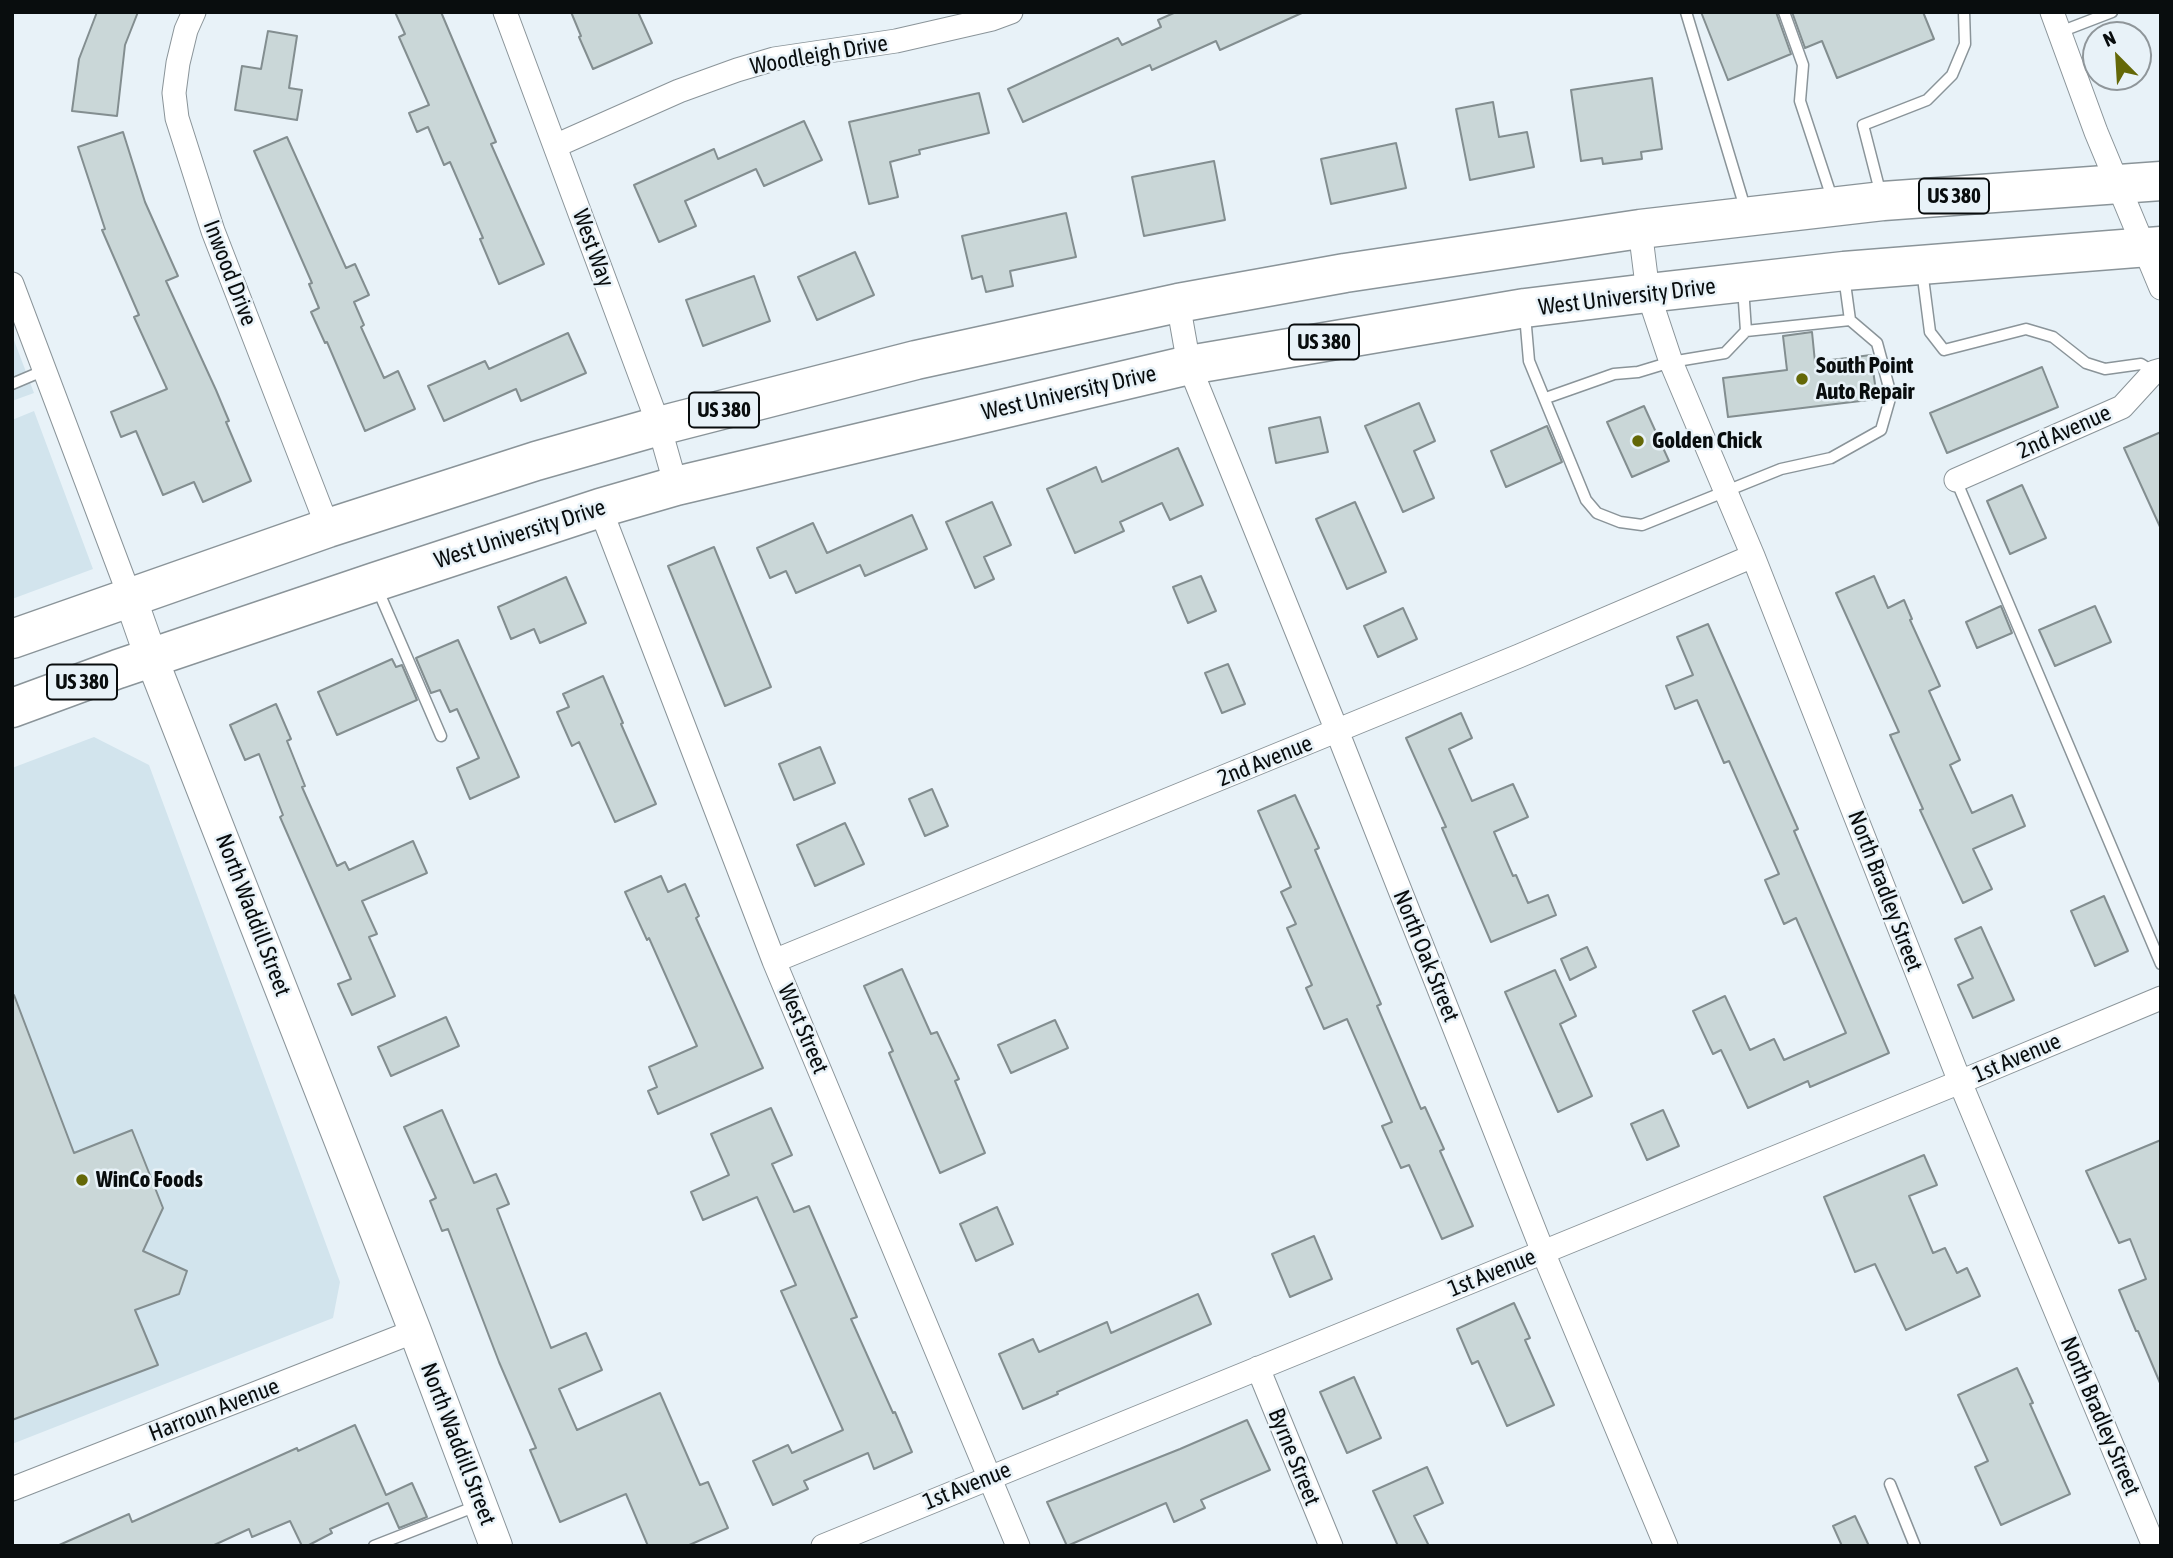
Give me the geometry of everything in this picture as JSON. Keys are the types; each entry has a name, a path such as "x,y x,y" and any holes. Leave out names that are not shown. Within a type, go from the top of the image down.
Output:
{"highway":[{"name":"US 380","path":"12,639 328,528 536,461 659,426 916,360 1178,303 1345,273 1640,229 1882,201 2161,181"},
{"name":"West University Drive","path":"12,708 151,657 600,508 676,486 1189,365 1525,309 1648,293 1844,271 2152,247"}],"street":[{"name":"Inwood Drive","path":"194,12 186,30 178,63 174,93 177,118 213,231 328,528"},
{"name":"West Way","path":"505,12 659,426 676,486"},
{"name":"Woodleigh Drive","path":"555,146 679,91 749,66 774,59 896,41 992,19 1011,12"},
{"path":"2056,22 2117,183 2152,247 2161,288"},
{"name":"North Bradley Street","path":"1640,229 1648,293 1671,362 1753,556 1960,1082 2154,1546"},
{"name":"North Waddill Street","path":"12,284 151,657 415,1331 496,1546"},
{"name":"North Oak Street","path":"1178,303 1189,365 1543,1252 1666,1546"},
{"name":"2nd Avenue","path":"1956,480 2122,407 2157,371"},
{"name":"West Street","path":"600,508 774,961 1018,1546"},
{"name":"2nd Avenue","path":"774,961 1519,656 1753,556"},
{"name":"1st Avenue","path":"823,1546 2161,998"},
{"name":"Harroun Avenue","path":"12,1489 415,1331"},
{"name":"Byrne Street","path":"1258,1368 1331,1546"}],"lane":[{"path":"1686,12 1748,217"},
{"path":"1784,12 1803,65 1800,101 1835,207"},
{"path":"1882,201 1863,125 1927,100 1952,75 1965,44 1964,12"},
{"path":"2056,22 2112,12"},
{"path":"1921,264 1930,332 1944,350 2026,329 2053,337 2086,363 2105,369 2141,364 2157,371"},
{"path":"1525,309 1530,360 1586,500 1597,513 1620,522 1642,524 1781,469 1831,458 1881,430 1891,395 1877,343 1850,320 1844,271"},
{"path":"1742,284 1746,331"},
{"path":"1546,397 1614,374 1637,372 1671,362 1725,353 1746,331 1850,320"},
{"path":"12,384 45,370"},
{"path":"1956,480 2161,964"},
{"path":"375,582 441,736"},
{"path":"1890,1484 1915,1546"},
{"path":"374,1546 481,1504"}],"shaded area":[{"path":"12,335 34,393 12,401"},
{"path":"34,411 93,569 12,599 12,420"},
{"path":"94,737 149,765 340,1282 333,1318 12,1444 12,768"}],"building":[{"path":"97,12 138,12 125,45 117,116 72,111 79,59"},
{"path":"395,12 441,12 496,142 491,144 544,264 499,284 480,239 483,238 450,162 444,165 428,127 417,132 409,113 429,105 399,37 405,34"},
{"path":"571,12 638,12 652,43 593,69"},
{"path":"1176,12 1304,12 1220,50 1216,41 1152,70 1150,65 1023,122 1008,89 1118,38 1122,45 1161,27 1158,20"},
{"path":"1701,12 1776,12 1791,54 1728,80"},
{"path":"1792,12 1923,12 1934,39 1837,78 1822,41 1805,48"},
{"path":"268,31 297,36 289,88 302,90 297,120 235,110 242,66 261,69"},
{"path":"1652,78 1662,149 1641,152 1642,159 1603,164 1602,158 1581,161 1571,90"},
{"path":"979,93 989,133 919,150 920,154 890,162 898,197 869,204 849,122"},
{"path":"1493,102 1499,137 1527,132 1534,167 1470,180 1456,109"},
{"path":"804,121 822,160 764,186 756,169 685,201 696,226 659,242 634,185 714,149 718,159"},
{"path":"123,132 145,202 178,276 166,281 216,390 229,421 226,422 251,481 203,502 194,482 163,495 136,431 121,437 111,412 167,389 134,317 139,315 102,230 105,229 78,147"},
{"path":"287,137 346,268 355,264 369,295 354,302 364,325 361,327 384,378 398,371 415,409 365,431 327,342 325,343 311,312 319,308 309,284 312,283 254,151"},
{"path":"1396,143 1406,188 1331,204 1321,159"},
{"path":"1214,161 1225,220 1144,236 1132,177"},
{"path":"1066,213 1076,257 1010,271 1013,286 986,292 982,276 972,279 962,236"},
{"path":"855,252 874,295 817,320 798,277"},
{"path":"754,276 770,321 703,346 686,300"},
{"path":"1812,332 1815,362 1871,355 1877,399 1728,417 1723,378 1787,370 1783,336"},
{"path":"568,333 586,373 521,401 516,389 444,421 428,386 485,361 489,369"},
{"path":"2042,367 2058,407 1947,453 1930,413"},
{"path":"1419,403 1435,441 1414,451 1434,498 1403,512 1365,426"},
{"name":"Golden Chick","path":"1644,406 1669,461 1632,477 1607,422"},
{"path":"1320,417 1328,452 1276,463 1269,428"},
{"path":"1547,426 1562,462 1506,487 1491,451"},
{"path":"2161,432 2161,529 2124,448"},
{"path":"1178,448 1203,505 1170,520 1162,503 1120,522 1124,531 1075,553 1047,489 1096,467 1102,482"},
{"path":"2022,485 2046,538 2010,554 1987,501"},
{"path":"992,502 1011,545 984,557 994,579 975,588 946,522"},
{"path":"1355,502 1386,572 1347,589 1316,519"},
{"path":"912,515 927,549 865,576 860,565 796,593 786,571 770,578 757,548 813,523 827,553"},
{"path":"714,547 771,687 725,706 668,566"},
{"path":"1201,576 1216,611 1188,623 1173,587"},
{"path":"1874,576 1888,608 1904,600 1912,619 1910,620 1940,686 1929,691 1960,760 1950,765 1972,813 2012,795 2025,826 1973,849 1992,889 1963,903 1920,810 1923,809 1890,735 1899,732 1836,593"},
{"path":"566,577 586,623 540,643 534,629 511,639 498,607"},
{"path":"2001,606 2012,633 1977,648 1966,622"},
{"path":"2095,606 2111,642 2055,666 2039,630"},
{"path":"1403,608 1417,639 1378,657 1364,626"},
{"path":"1708,624 1798,829 1794,831 1889,1053 1810,1087 1808,1081 1748,1108 1721,1050 1713,1054 1693,1011 1725,996 1750,1050 1774,1039 1784,1060 1846,1033 1796,918 1784,924 1765,880 1779,874 1729,761 1724,763 1697,700 1675,709 1666,686 1693,675 1677,637"},
{"path":"458,640 519,777 470,799 457,768 479,758 457,709 450,712 440,690 431,693 416,658"},
{"path":"392,659 396,667 402,665 417,700 337,735 318,692"},
{"path":"1228,664 1245,704 1222,713 1205,673"},
{"path":"603,676 656,804 615,822 579,742 572,746 557,712 569,707 563,694"},
{"path":"276,704 291,739 287,741 305,786 302,787 337,866 345,862 349,870 413,841 427,873 362,901 377,934 369,937 395,996 352,1015 338,984 351,979 280,817 283,815 259,754 245,760 230,725"},
{"path":"1461,713 1472,738 1449,749 1472,801 1513,784 1528,817 1494,832 1528,903 1548,895 1556,915 1491,942 1442,828 1446,827 1406,738"},
{"path":"820,747 835,783 794,800 779,764"},
{"path":"932,789 948,826 925,836 909,799"},
{"path":"1295,795 1319,848 1315,850 1381,1004 1377,1006 1421,1109 1425,1107 1444,1149 1440,1151 1473,1226 1442,1239 1409,1165 1401,1168 1382,1126 1392,1122 1347,1019 1324,1029 1306,988 1312,985 1287,928 1296,924 1281,892 1291,887 1258,811"},
{"path":"845,823 864,864 815,886 797,845"},
{"path":"661,876 668,892 685,884 699,916 696,918 763,1068 658,1114 648,1091 657,1087 649,1067 697,1046 649,938 647,940 625,892"},
{"path":"2104,896 2128,951 2095,966 2071,911"},
{"path":"1981,927 2014,1000 1973,1018 1958,985 1973,978 1955,939"},
{"path":"1587,947 1596,967 1570,980 1561,959"},
{"path":"902,969 931,1034 937,1032 959,1079 955,1081 985,1153 940,1173 889,1053 893,1051 864,986"},
{"path":"1555,970 1576,1016 1560,1024 1592,1096 1558,1112 1505,992"},
{"name":"WinCo Foods","path":"12,995 74,1153 132,1130 163,1208 143,1251 187,1271 179,1294 135,1310 158,1365 12,1420"},
{"path":"446,1017 459,1046 391,1076 378,1047"},
{"path":"1055,1020 1068,1048 1011,1073 998,1045"},
{"path":"771,1108 792,1155 772,1164 794,1212 809,1206 857,1317 851,1319 912,1452 874,1469 868,1453 804,1481 808,1489 773,1505 753,1461 788,1445 792,1453 843,1430 781,1291 796,1285 757,1197 703,1220 691,1192 729,1175 711,1134"},
{"path":"442,1110 474,1183 496,1174 509,1204 497,1209 551,1348 586,1333 602,1370 559,1389 577,1430 660,1393 700,1485 708,1482 728,1528 687,1546 648,1546 626,1494 560,1522 530,1450 536,1448 499,1362 448,1229 442,1231 430,1201 436,1198 404,1127"},
{"path":"1663,1110 1679,1146 1647,1160 1631,1124"},
{"path":"2161,1140 2160,1383 2119,1290 2146,1279 2130,1239 2119,1243 2086,1171"},
{"path":"1924,1155 1937,1185 1909,1196 1933,1253 1945,1248 1957,1273 1967,1268 1980,1296 1906,1330 1875,1264 1855,1272 1824,1197"},
{"path":"997,1207 1013,1244 976,1261 960,1224"},
{"path":"1314,1236 1332,1279 1290,1297 1272,1254"},
{"path":"1198,1294 1211,1324 1023,1409 999,1354 1033,1339 1039,1352 1107,1322 1111,1333"},
{"path":"1514,1303 1530,1338 1525,1340 1554,1405 1507,1426 1478,1361 1472,1364 1457,1329"},
{"path":"2017,1368 2070,1494 2001,1525 1975,1467 1988,1461 1958,1395"},
{"path":"1354,1377 1381,1438 1347,1453 1320,1392"},
{"path":"1247,1420 1270,1470 1201,1500 1205,1508 1174,1522 1166,1503 1067,1546 1047,1502"},
{"path":"355,1425 386,1495 412,1483 427,1517 399,1528 388,1503 330,1529 332,1533 307,1546 302,1546 290,1521 252,1537 249,1529 212,1546 57,1546 129,1514 132,1522"},
{"path":"1427,1467 1443,1503 1414,1516 1429,1546 1398,1546 1373,1491"},
{"path":"1855,1516 1869,1546 1842,1546 1833,1526"}],"place":[{"name":"South Point Auto Repair","path":"1802,379"},
{"name":"Golden Chick","path":"1638,441"},
{"name":"WinCo Foods","path":"82,1180"}]}
